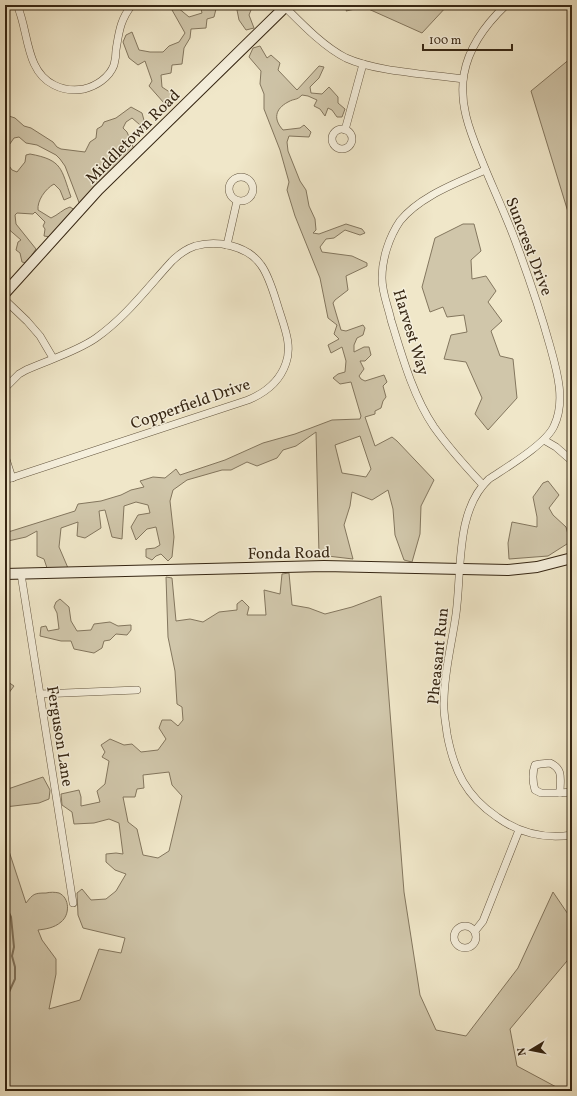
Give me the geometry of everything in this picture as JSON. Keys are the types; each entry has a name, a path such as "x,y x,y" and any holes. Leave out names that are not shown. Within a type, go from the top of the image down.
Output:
{"street":[{"path":"17,5 32,57 40,73 47,82 64,89 72,90 94,86 108,75 114,66 119,28 124,15 132,5"},
{"name":"Suncrest Drive","path":"460,569 462,546 468,514 474,497 483,485 544,440 555,425 559,407 560,388 542,316 515,239 485,170 464,111 464,79 468,58 479,37 506,5"},
{"path":"286,6 301,23 336,52 347,58 363,64 393,70 464,79"},
{"name":"Middletown Road","path":"5,293 98,190 286,6"},
{"path":"345,130 363,64"},
{"name":"Harvest Way","path":"483,485 447,444 422,406 397,340 383,292 382,280 385,256 389,243 400,222 405,216 426,198 485,170"},
{"path":"227,245 237,201"},
{"name":"Copperfield Drive","path":"5,388 19,374 83,346 96,338 112,325 172,260 180,253 194,246 213,243 227,245 250,254 261,264 276,300 287,336 288,355 286,364 273,383 260,395 9,479 5,456"},
{"path":"5,300 32,326 40,336 53,358"},
{"path":"544,440 556,447 572,460"},
{"name":"Fonda Road","path":"5,574 324,566 508,570 538,567 572,558"},
{"name":"Pheasant Run","path":"460,569 456,614 447,667 444,702 450,752 455,766 461,779 477,801 501,820 519,830 534,834 548,836 572,835"},
{"name":"Ferguson Lane","path":"21,574 73,903"},
{"path":"40,694 137,690"},
{"path":"560,793 560,772 557,766 550,763 535,765 535,790 541,793 560,793 572,792"},
{"path":"475,931 483,921 519,830"}],"shaded area":[{"path":"200,5 217,5 214,17 207,19 206,28 191,29 190,38 184,48 182,64 172,65 171,73 161,75 162,87 171,93 175,99 172,105 164,103 149,86 152,81 145,61 138,65 129,58 123,42 126,35 132,32 139,50 163,52 169,46 179,42 185,33 172,10 177,7 189,17 202,13"},
{"path":"236,5 247,5 251,10 249,15 254,28 246,30 239,20"},
{"path":"349,5 448,5 422,33 364,7 346,11"},
{"path":"260,46 267,58 271,55 280,63 278,70 297,90 319,66 324,67 319,78 310,87 311,93 322,94 329,87 338,97 338,103 345,109 342,117 337,117 332,110 328,108 325,116 320,109 314,106 317,100 302,95 280,108 277,118 283,130 300,128 304,125 311,132 309,137 289,136 287,142 288,151 300,181 306,190 309,206 315,219 316,230 313,233 319,234 346,224 362,229 365,233 360,235 345,230 334,238 326,239 320,247 322,252 352,256 367,263 367,266 346,276 348,290 333,303 341,330 346,331 363,325 365,328 363,335 357,338 354,345 354,352 364,347 369,347 371,355 365,361 360,361 364,369 359,376 361,379 365,381 384,375 387,382 383,386 386,397 381,408 375,411 375,414 365,417 375,446 392,437 434,480 421,506 420,534 412,562 404,560 395,535 393,509 388,490 372,500 352,492 350,506 344,525 353,559 319,555 316,432 296,446 283,450 277,458 257,466 247,462 231,470 222,470 187,480 173,490 170,501 174,537 172,557 168,561 161,554 152,560 146,557 146,549 155,548 160,545 156,527 147,529 136,540 131,527 138,515 150,513 148,505 136,502 124,506 122,539 112,537 105,510 99,511 101,528 85,538 77,536 78,522 61,528 59,547 68,568 47,568 44,559 37,556 37,531 26,537 8,541 7,545 5,546 5,533 75,511 78,504 101,501 144,487 140,481 153,477 165,478 176,469 180,475 225,460 263,443 295,434 332,420 360,419 361,416 351,382 340,384 333,378 338,374 345,372 346,361 342,347 331,353 328,345 339,339 334,334 337,325 328,318 320,278 295,216 287,190 289,182 280,150 264,109 264,94 260,84 261,71 249,57 253,48","holes":["360,436 371,469 366,477 342,473 335,445"]},
{"path":"572,58 572,225 531,91"},
{"path":"131,107 142,113 147,131 132,118 126,122 123,128 127,132 134,149 80,205 65,166 56,155 37,145 26,143 19,137 14,138 5,151 5,112 24,126 31,128 53,142 61,149 85,152 90,142 96,138 97,129 102,126 104,122 116,118"},
{"path":"30,154 49,159 59,167 71,197 64,200 60,190 54,184 42,196 38,210 51,218 70,207 75,210 51,237 44,236 45,229 43,226 45,222 35,212 33,214 17,213 15,215 16,224 36,249 26,263 22,262 20,253 16,250 18,242 21,240 5,226 5,160 12,170 17,172 25,162 26,155"},
{"path":"463,224 474,224 481,251 471,260 472,279 486,276 496,291 488,302 502,321 491,331 500,356 513,359 517,398 488,430 475,414 482,398 466,362 444,359 451,335 467,332 464,315 447,317 443,307 430,312 422,287 435,238"},
{"path":"548,481 559,495 549,508 553,515 566,527 570,542 548,556 509,559 508,543 512,522 537,527 537,517 533,497 543,483"},
{"path":"289,573 292,605 309,608 325,614 352,607 381,596 404,892 420,995 436,1030 466,1036 518,968 553,892 572,920 572,955 510,1029 517,1066 560,1089 572,1087 572,1091 5,1091 5,839 26,903 34,895 52,892 63,895 67,903 68,907 66,915 61,922 53,927 38,930 42,940 56,959 56,974 49,1009 80,1000 99,949 121,953 125,938 83,928 78,915 77,893 82,889 91,900 106,899 116,891 126,874 115,870 106,862 106,854 123,854 119,823 109,819 94,823 74,824 72,812 62,805 61,794 79,790 81,806 100,802 97,791 105,784 109,761 102,757 105,752 101,745 110,739 124,745 132,744 141,752 158,750 166,739 159,728 162,720 171,720 178,726 183,720 182,707 177,704 175,671 168,637 166,577 172,578 176,621 190,619 203,622 219,612 237,610 237,604 242,600 249,607 247,615 266,615 264,590 280,594 282,574","holes":["169,772 172,785 182,796 169,851 158,858 143,855 137,829 128,822 123,797 135,797 137,789 144,788 143,775"]},
{"path":"60,599 69,607 71,621 77,631 91,630 94,624 110,622 118,626 131,625 131,630 127,635 116,634 110,640 104,641 102,648 94,653 74,649 71,641 61,641 40,636 41,627 46,626 48,631 59,629 57,613 54,607 56,602"},
{"path":"5,680 14,686 8,694 5,693"},
{"path":"43,777 50,790 49,799 39,803 5,807 5,790"}],"waterway":[{"path":"5,905 11,917 14,947 12,956 15,967 15,979 9,992 8,1019 5,1026"}]}
